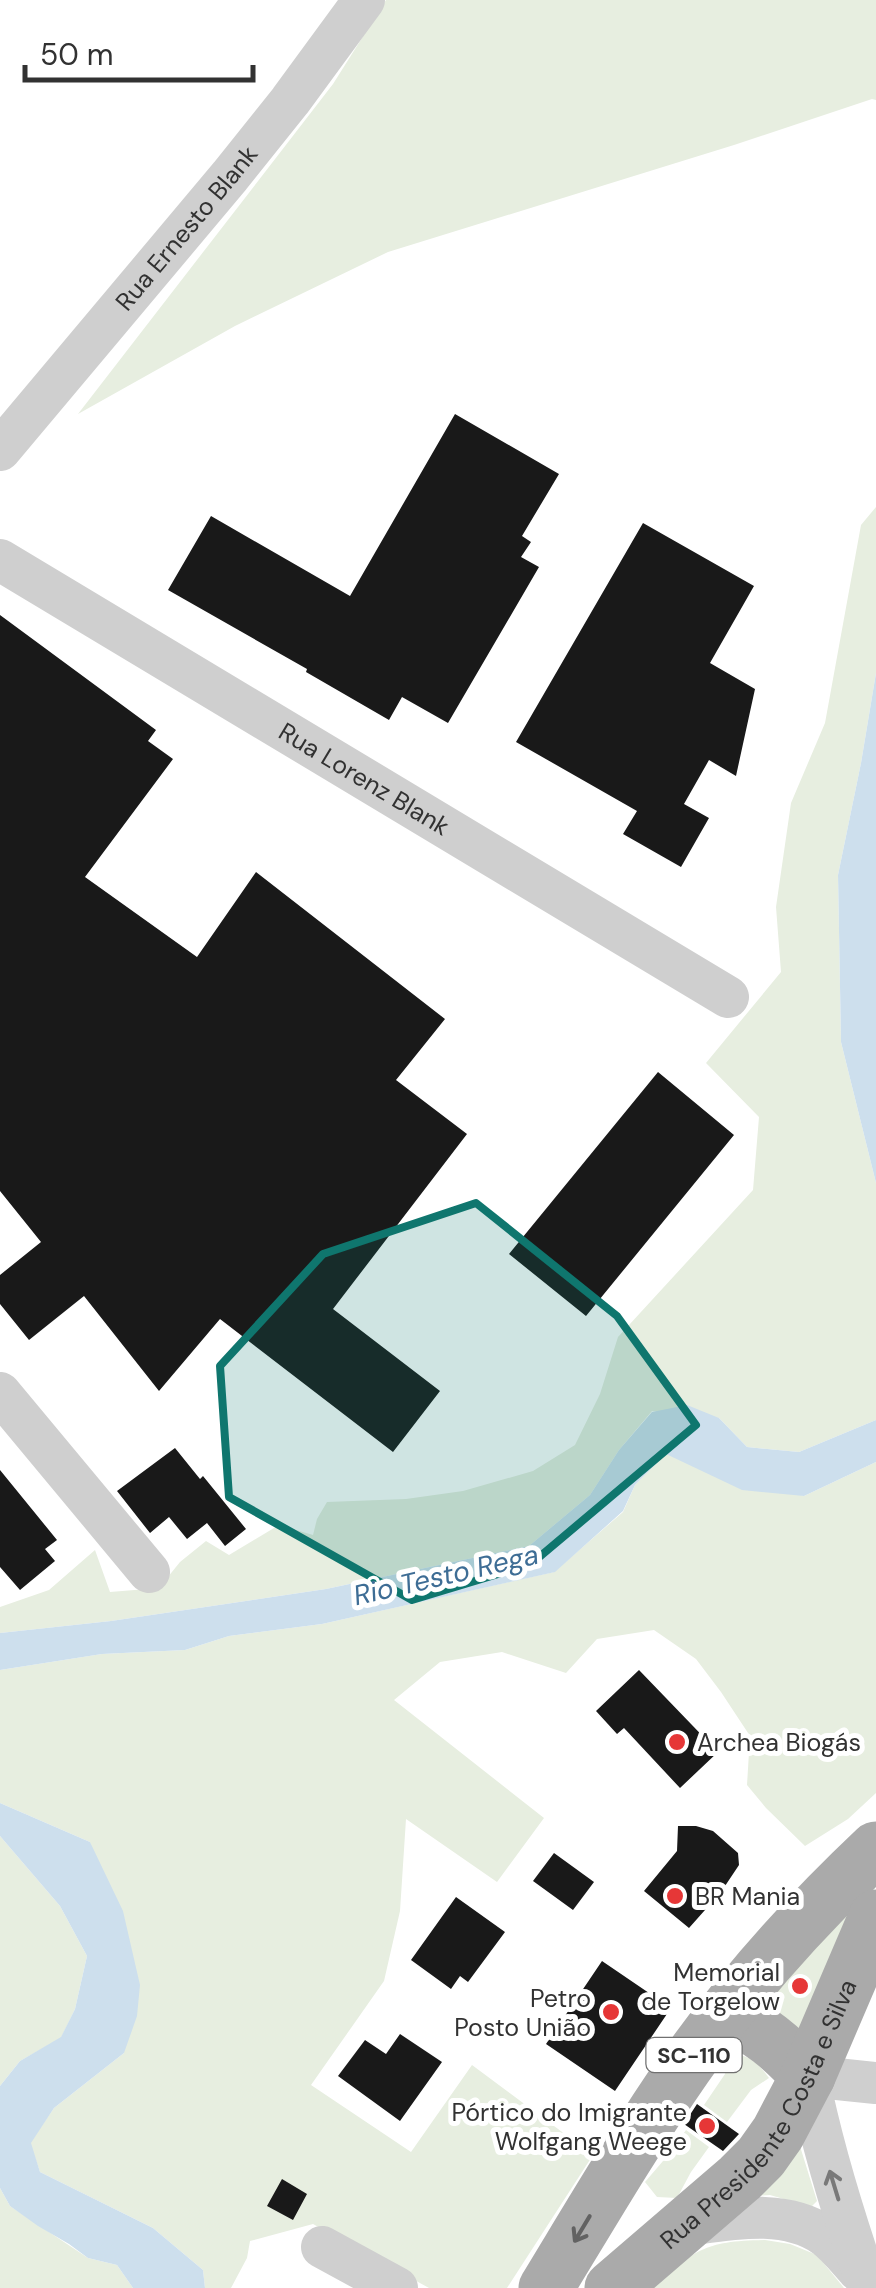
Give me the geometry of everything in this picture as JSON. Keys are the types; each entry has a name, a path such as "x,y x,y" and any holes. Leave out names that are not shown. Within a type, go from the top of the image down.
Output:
{"main road":[{"name":"SC-110","path":"546,2288 657,2108 724,2013 829,1893 876,1849"},
{"name":"Rua Presidente Costa e Silva","path":"612,2288 761,2157 808,2076 876,1917"},
{"path":"724,2013 758,2030 786,2051 808,2076"},
{"path":"613,2178 640,2213 660,2223 687,2225"}],"street":[{"name":"Rua Ernesto Blank","path":"0,450 290,102 364,0"},
{"name":"Rua Lorenz Blank","path":"0,560 728,997"},
{"path":"0,1392 149,1572"},
{"path":"868,2283 830,2174 808,2076 876,2083"},
{"path":"687,2225 741,2217 804,2224 827,2237 868,2283"},
{"path":"322,2246 397,2288"}],"highlighted area":[{"path":"476,1203 617,1316 696,1425 531,1564 412,1600 229,1497 220,1366 323,1254"}],"shaded area":[{"path":"386,0 876,0 876,100 388,252 235,326 78,414 333,84"},
{"path":"876,507 876,673 838,875 841,1042 876,1183 876,1420 799,1452 747,1447 719,1418 652,1411 619,1450 590,1495 529,1546 326,1589 0,1633 0,1607 49,1590 95,1550 110,1592 159,1588 180,1562 206,1541 229,1555 279,1525 313,1535 327,1502 406,1499 463,1491 533,1471 575,1445 600,1394 618,1337 753,1190 759,1117 706,1063 781,972 776,907 791,803 825,723 861,525"},
{"path":"666,1453 698,1467 804,1496 876,1462 876,1793 848,1819 805,1846 747,1785 750,1736 721,1692 696,1659 654,1630 597,1639 566,1673 502,1652 440,1662 394,1700 544,1818 497,1882 406,1819 400,1911 384,1981 311,2085 411,2152 472,2065 593,2155 507,2288 429,2288 313,2224 250,2241 247,2258 231,2288 205,2288 203,2270 153,2228 40,2172 30,2143 54,2108 124,2053 90,1842 0,1803 0,1670 102,1654 185,1650 229,1636 322,1624 554,1572 623,1512 635,1485"},
{"path":"0,1836 60,1906 87,1956 75,2009 61,2038 20,2061 0,2086"},
{"path":"876,1886 802,2038 750,2005"},
{"path":"729,2053 752,2060 769,2078 751,2090 727,2122 704,2105 725,2074"},
{"path":"686,2130 709,2147 677,2198 657,2197 645,2182"},
{"path":"799,2143 817,2201 811,2207 770,2195 750,2196"},
{"path":"0,2188 10,2206 88,2258 117,2265 133,2288 0,2288"},
{"path":"765,2240 790,2244 817,2255 844,2288 651,2288 702,2250"}],"water":[{"path":"876,673 876,1183 841,1042 838,875"},
{"name":"Rio Testo Rega","path":"687,1405 719,1418 747,1447 799,1452 876,1420 876,1462 804,1496 742,1490 666,1454 635,1485 623,1511 555,1572 322,1624 229,1636 185,1650 102,1654 0,1670 0,1633 326,1589 529,1546 590,1495 619,1450 652,1412"},
{"path":"0,1803 90,1842 123,1911 140,1985 137,2016 124,2053 54,2108 31,2143 40,2172 153,2228 203,2270 205,2288 133,2288 117,2265 88,2258 38,2226 10,2206 0,2188 0,2086 20,2061 61,2037 75,2009 87,1956 60,1906 0,1836"}],"building":[{"path":"455,414 559,474 522,536 531,542 521,557 539,567 448,723 402,697 389,720 168,590 211,516 350,596"},
{"path":"643,523 754,586 710,663 755,689 736,776 709,760 684,804 709,818 681,867 623,834 637,811 516,742"},
{"path":"0,615 156,730 148,741 173,759 85,877 197,957 256,872 445,1019 396,1080 467,1134 333,1309 440,1391 393,1452 220,1319 159,1391 84,1296 29,1340 0,1304 0,1275 41,1242 0,1191"},
{"path":"658,1072 734,1135 586,1316 509,1254"},
{"path":"175,1448 246,1529 225,1546 207,1523 187,1539 169,1517 150,1533 117,1491"},
{"path":"0,1470 57,1540 45,1549 55,1561 20,1590 0,1567"},
{"path":"639,1670 718,1752 680,1788 624,1728 617,1734 596,1711"},
{"path":"678,1826 713,1831 738,1853 739,1865 689,1928 644,1891 677,1851"},
{"path":"554,1853 594,1882 573,1910 533,1881"},
{"path":"456,1897 505,1932 468,1982 460,1976 451,1989 411,1960"},
{"path":"602,1961 671,2008 615,2091 546,2044"},
{"path":"400,2034 442,2062 400,2121 338,2076 365,2040 386,2054"},
{"name":"Pórtico do Imigrante Wolfgang Weege","path":"697,2104 739,2134 723,2151 684,2124"},
{"path":"282,2179 307,2194 293,2220 267,2206"}],"place":[{"name":"Archea Biogás","path":"677,1742"},
{"name":"BR Mania","path":"675,1896"},
{"name":"Memorial de Torgelow","path":"800,1986"},
{"name":"Petro Posto União","path":"611,2012"},
{"name":"Pórtico do Imigrante Wolfgang Weege","path":"707,2126"}]}
